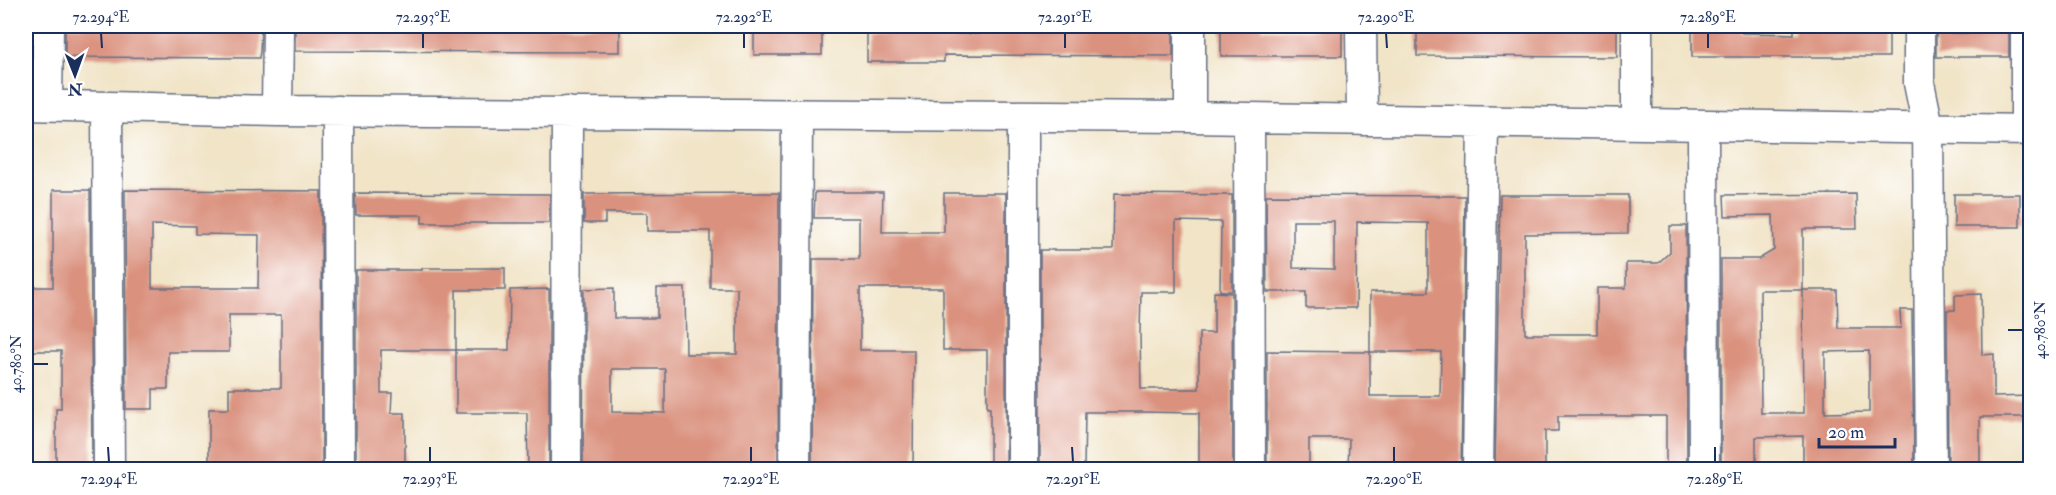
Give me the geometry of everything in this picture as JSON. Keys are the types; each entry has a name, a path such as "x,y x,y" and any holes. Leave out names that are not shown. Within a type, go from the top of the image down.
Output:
{"street":[{"path":"48,26 36,105 277,111 1190,117 2028,130 2026,26"},
{"path":"277,111 278,26"},
{"path":"1190,26 1190,117"},
{"path":"1361,26 1362,120"},
{"path":"1637,26 1637,124"},
{"path":"1919,26 1919,82 1928,127 1931,470"},
{"path":"107,106 109,470"},
{"path":"338,111 339,470"},
{"path":"566,470 567,112"},
{"path":"795,470 797,116"},
{"path":"1023,116 1023,470"},
{"path":"1249,118 1250,470"},
{"path":"1478,470 1483,123"},
{"path":"1703,125 1704,470"}],"building":[{"path":"26,26 31,26 30,54 26,54"},
{"path":"65,26 261,26 259,58 65,57"},
{"path":"295,26 380,26 380,30 422,30 422,26 620,26 620,52 295,51"},
{"path":"754,26 822,26 822,55 754,55"},
{"path":"981,26 1173,26 1173,56 944,55 944,62 867,62 867,33 981,34"},
{"path":"1221,26 1315,30 1315,26 1342,26 1342,56 1221,56"},
{"path":"1417,26 1617,26 1617,57 1417,56"},
{"path":"1692,26 1742,26 1742,33 1794,34 1794,26 1889,26 1889,57 1692,57"},
{"path":"1976,26 2009,26 2009,57 1936,57 1936,33 1976,33"},
{"path":"53,190 90,190 92,470 56,470 56,409 61,409 61,351 26,351 26,287 53,287"},
{"path":"125,190 321,191 322,470 209,470 209,409 229,409 229,388 281,388 281,315 229,315 229,352 168,352 168,389 153,389 153,409 126,409","holes":["152,225 195,226 195,234 259,235 258,288 152,288"]},
{"path":"815,192 883,192 882,232 944,232 944,193 1006,193 1006,470 990,470 987,350 943,350 943,288 860,288 860,350 914,350 913,470 812,470 813,259 859,259 859,218 814,218"},
{"path":"355,193 550,194 549,223 422,223 422,215 356,215"},
{"path":"779,193 778,470 583,470 584,289 614,288 614,318 657,318 657,288 685,288 686,354 737,354 737,288 710,288 710,231 647,231 647,213 605,213 605,223 584,223 584,194","holes":["612,369 665,369 665,413 612,412"]},
{"path":"1114,194 1232,195 1232,291 1220,291 1221,222 1176,221 1176,292 1141,292 1140,333 1141,389 1199,389 1199,333 1214,333 1214,292 1232,293 1233,470 1199,470 1199,413 1085,412 1084,470 1040,470 1040,250 1113,250"},
{"path":"1856,194 1857,229 1803,229 1803,290 1837,290 1838,328 1901,328 1900,310 1912,310 1914,470 1803,470 1803,436 1756,437 1756,470 1721,470 1721,259 1759,259 1774,250 1773,215 1725,216 1724,195","holes":["1760,290 1803,290 1804,413 1761,413","1869,351 1869,412 1825,413 1825,352"]},
{"path":"1954,194 2020,194 2020,227 1954,227"},
{"path":"1266,195 1465,196 1461,470 1348,470 1349,439 1309,439 1309,470 1267,470 1267,351 1370,352 1370,292 1428,292 1428,223 1357,222 1356,308 1306,308 1306,292 1267,292","holes":["1293,221 1334,221 1334,269 1293,268","1370,352 1441,352 1440,396 1370,396"]},
{"path":"1500,195 1628,195 1628,233 1525,234 1525,334 1597,334 1597,288 1626,288 1626,263 1658,263 1670,252 1670,226 1686,226 1687,470 1666,470 1666,416 1558,416 1558,431 1545,431 1545,470 1495,470"},
{"path":"422,268 505,268 505,290 456,290 456,350 381,350 381,393 392,393 391,413 405,413 405,470 356,470 356,270 422,270"},
{"path":"549,289 549,470 528,470 527,413 456,413 456,350 509,350 510,290"},
{"path":"1981,294 1982,355 1994,354 1994,397 2031,396 2031,417 1980,417 1980,470 1948,470 1947,310 1955,310 1955,295"}]}
